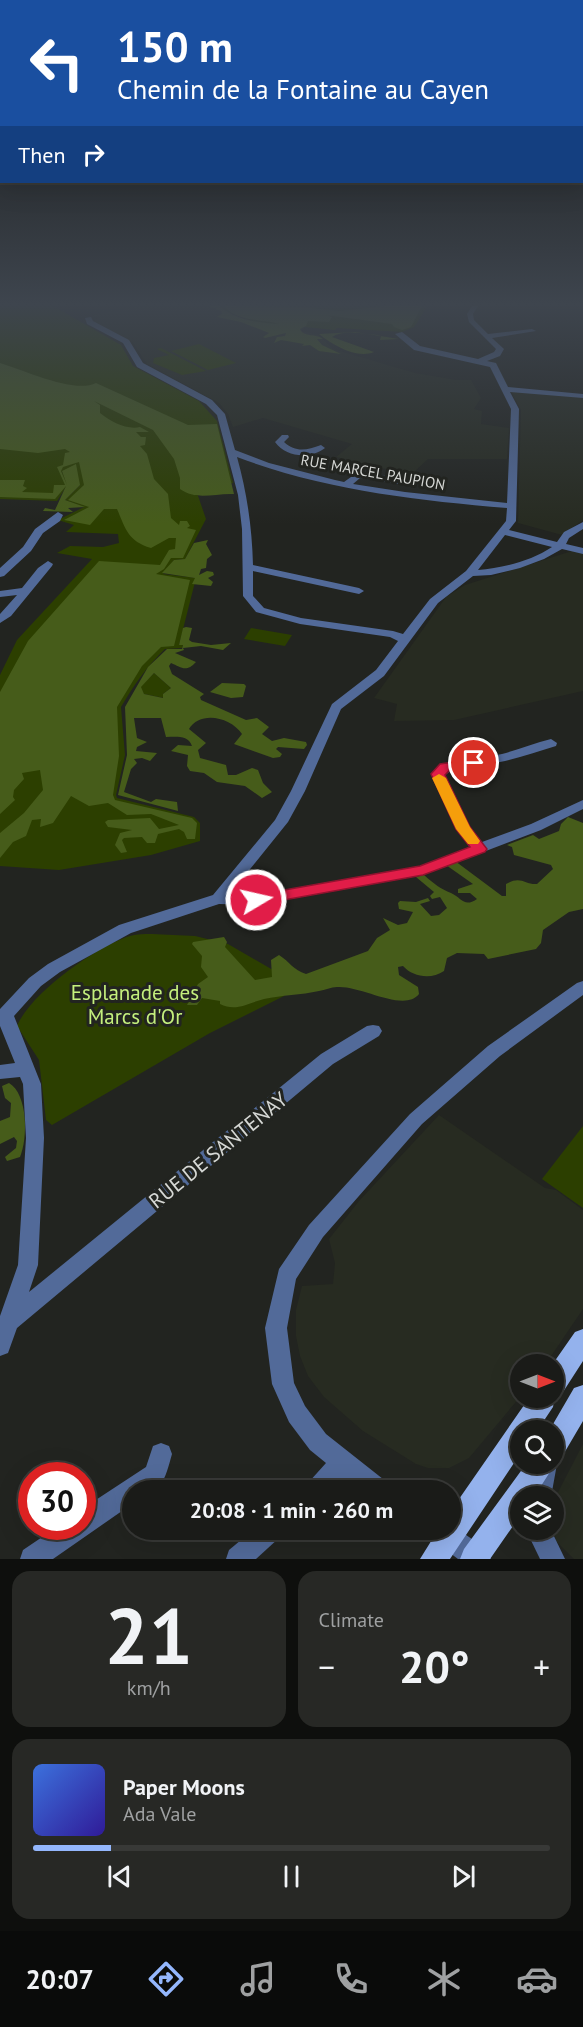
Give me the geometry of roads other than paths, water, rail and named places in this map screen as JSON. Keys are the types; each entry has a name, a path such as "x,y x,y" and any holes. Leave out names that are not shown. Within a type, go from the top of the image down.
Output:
{"main road":[{"path":"564,1369 583,1340"},
{"path":"564,1429 583,1397"},
{"path":"441,1542 510,1447"},
{"path":"476,1558 537,1474"}],"street":[{"path":"166,379 209,402 221,414 243,495 248,596 260,610 300,621 393,634 406,640"},
{"path":"218,899 281,822 298,791 336,707 375,679 434,601 470,573 512,521 515,409 500,379"},
{"path":"505,389 583,396"},
{"path":"285,437 279,442 281,445 303,453 321,448"},
{"name":"RUE MARCEL PAUPION","path":"233,453 279,470 414,497 511,506"},
{"path":"279,470 301,459 303,453"},
{"path":"347,484 354,473 400,481"},
{"path":"0,574 27,549 39,531 57,519 58,515"},
{"path":"470,573 485,574 522,564 561,544 564,538 583,525"},
{"path":"504,532 583,551"},
{"path":"0,620 15,606 48,564"},
{"path":"248,567 359,591"},
{"path":"0,594 25,591"},
{"path":"480,849 463,829 438,774 445,767 504,758 551,743"},
{"path":"0,1346 24,1283 28,1265 35,1138 32,1084 2,1017 35,982 54,968 125,929 218,899 256,900 423,870 480,849 583,804"},
{"path":"366,1480 311,1433 297,1414 283,1384 276,1328 286,1276 316,1231 416,1119 494,1051 583,987"},
{"name":"RUE DE SANTENAY","path":"11,1320 327,1059 373,1031"},
{"path":"0,1072 27,1069"},
{"name":"RUE DE SANTENAY","path":"24,1283 48,1282 67,1275"},
{"path":"96,1514 155,1474 161,1454"},
{"path":"326,1480 343,1462"},
{"path":"32,1559 59,1540"},
{"path":"238,1559 260,1540"},
{"path":"543,1540 553,1559"},
{"path":"441,1542 476,1558"}],"park label":[{"name":"Esplanade des Marcs d'Or","path":"135,1004"}]}
